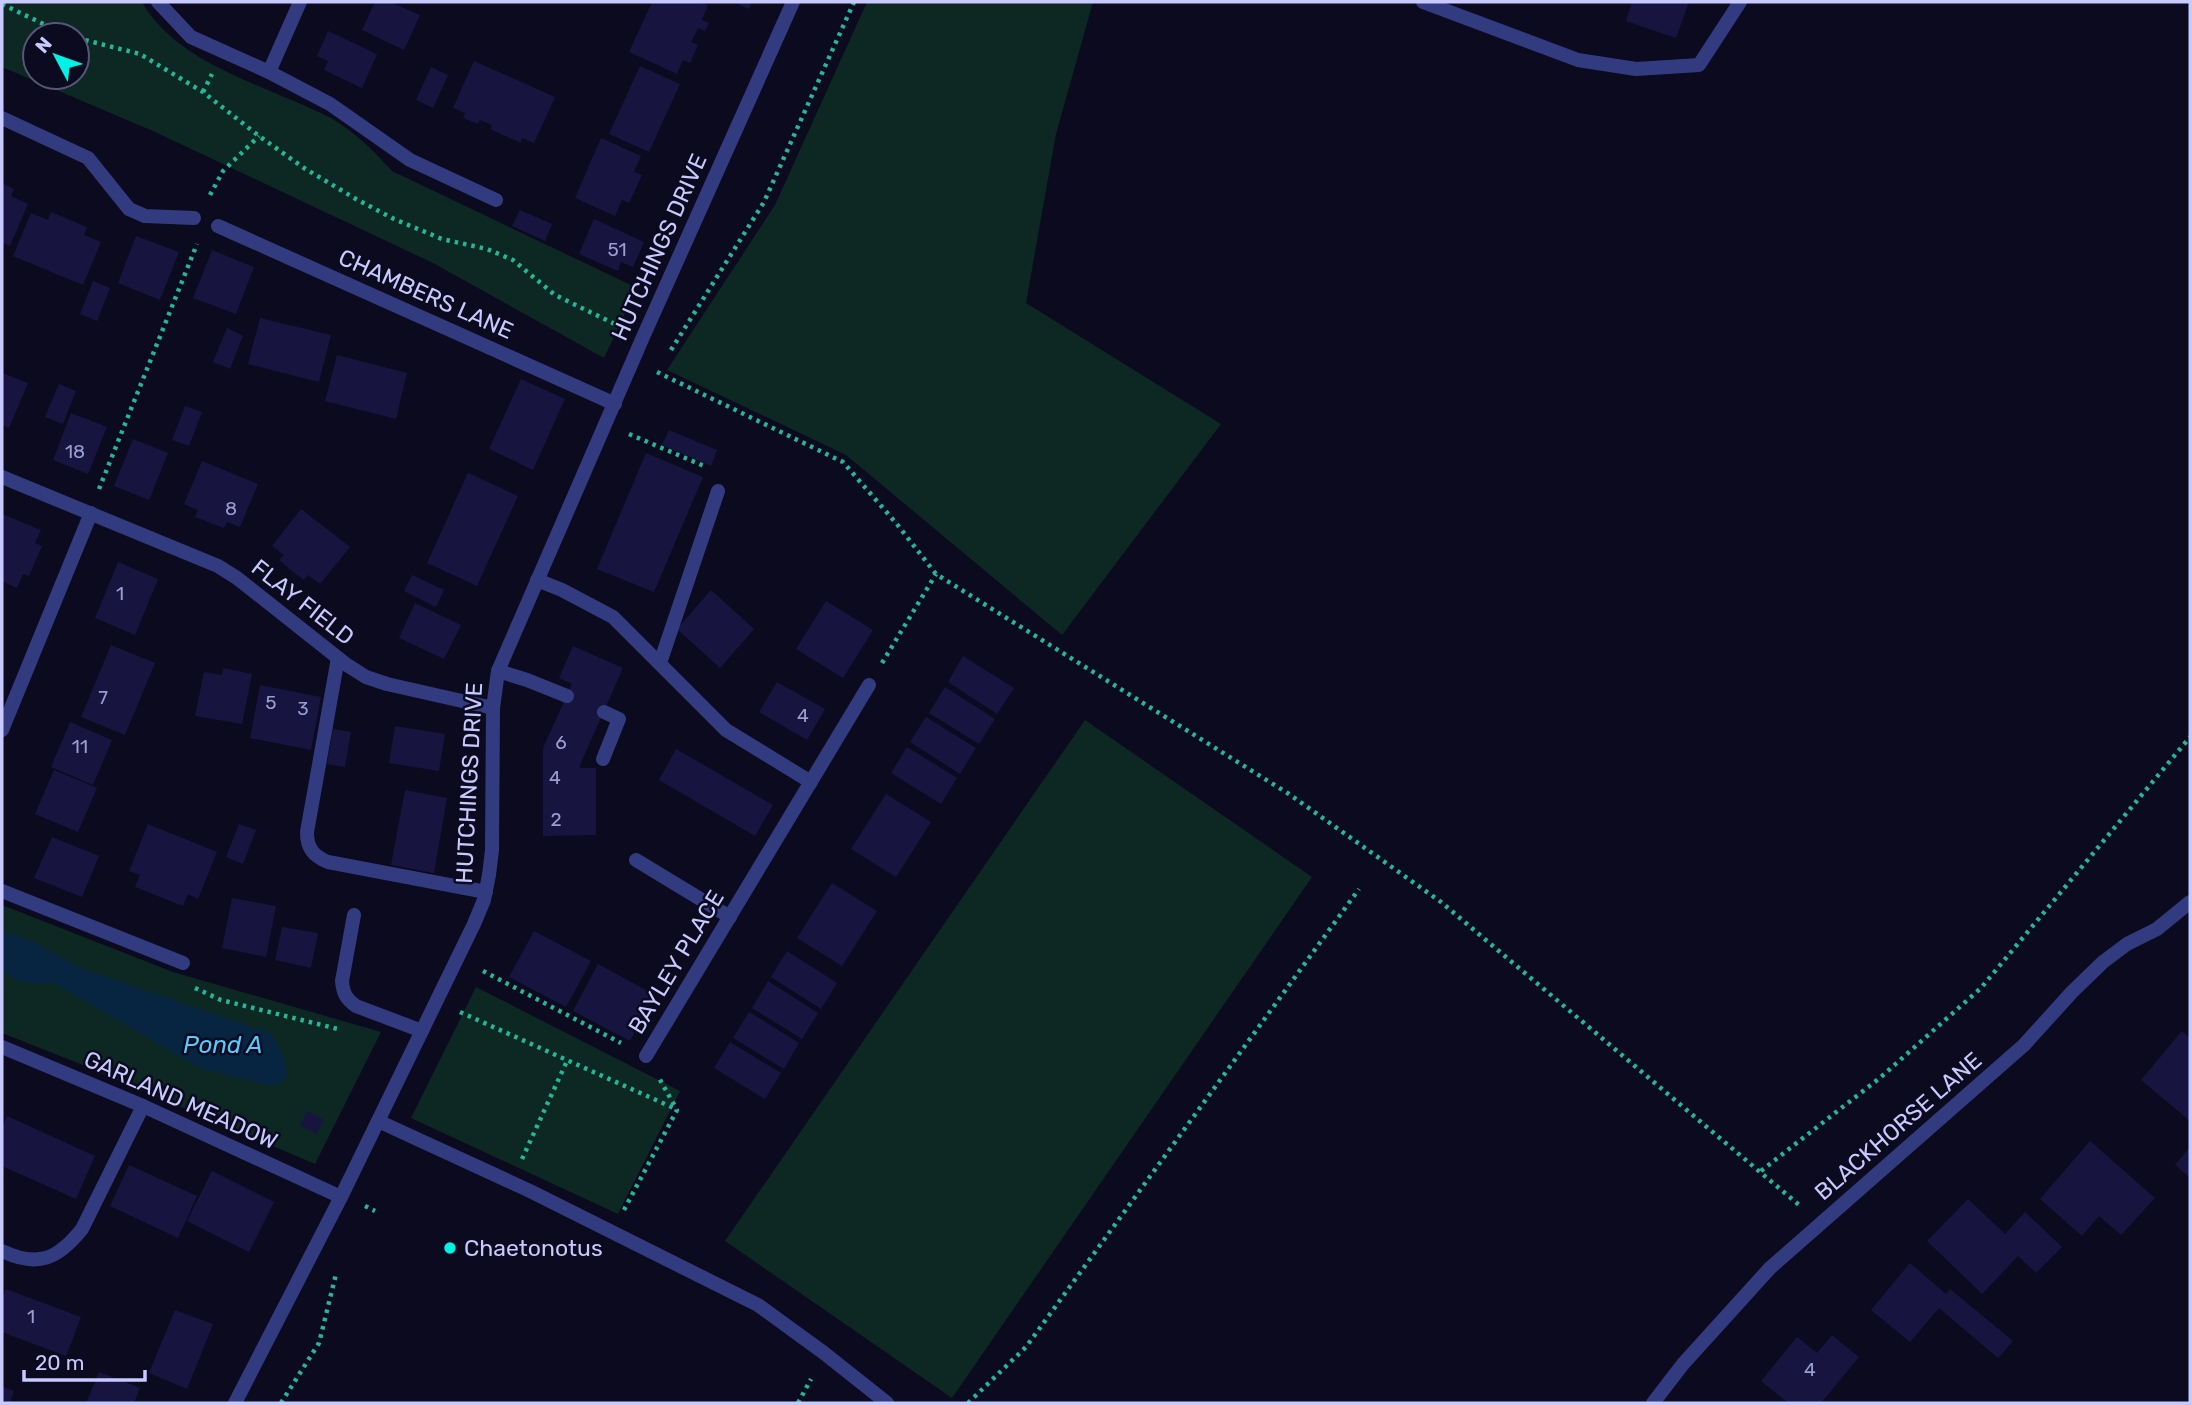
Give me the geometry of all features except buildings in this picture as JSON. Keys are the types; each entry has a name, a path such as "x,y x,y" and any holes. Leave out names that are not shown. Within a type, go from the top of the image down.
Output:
{"street":[{"path":"158,2 191,37 269,72 330,104 410,160 496,200"},
{"path":"269,72 300,2"},
{"name":"HUTCHINGS DRIVE","path":"235,1403 341,1197 474,924 485,892 492,850 493,708 498,671 793,2"},
{"path":"1423,2 1578,60 1636,69 1699,65 1740,2"},
{"path":"2,118 88,158 129,209 145,216 194,218"},
{"name":"CHAMBERS LANE","path":"218,226 615,404"},
{"name":"FLAY FIELD","path":"2,477 218,566 366,677 493,708"},
{"path":"660,663 718,491"},
{"path":"2,730 91,513"},
{"path":"537,580 613,617 726,730 811,782"},
{"path":"338,658 307,832 311,851 328,862 485,892"},
{"path":"498,671 567,696"},
{"name":"BAYLEY PLACE","path":"646,1056 869,685"},
{"path":"603,759 619,719 604,712"},
{"path":"636,860 730,916"},
{"path":"2,891 183,963"},
{"name":"BLACKHORSE LANE","path":"1653,1403 1683,1364 1770,1268 2024,1045 2103,962 2127,944 2157,929 2190,901"},
{"path":"354,915 342,981 347,1000 356,1006 422,1031"},
{"name":"GARLAND MEADOW","path":"2,1047 143,1106 341,1197"},
{"path":"2,1251 19,1259 37,1259 53,1256 69,1245 82,1229 143,1106"},
{"path":"378,1121 511,1182 758,1305 887,1403"}],"path":[{"path":"2,4 37,21"},
{"path":"91,42 139,54 203,92 304,168 356,199 394,219 442,239 486,249 513,260 555,295 671,349"},
{"path":"209,203 211,193 223,172 259,136"},
{"path":"91,513 114,449 201,235"},
{"path":"657,372 843,462 936,574 1289,794 1441,902 1761,1171 1819,1226"},
{"path":"607,424 708,468 718,491"},
{"path":"869,685 936,574"},
{"path":"1761,1171 1881,1077 1981,988 2190,737"},
{"path":"968,1403 1026,1347 1359,889"},
{"name":"BAYLEY PLACE","path":"456,961 491,975 646,1056"},
{"path":"185,983 221,1000 344,1030"},
{"path":"436,1003 677,1110"},
{"path":"646,1056 677,1110"},
{"path":"511,1182 567,1061"},
{"path":"612,1232 677,1110"}],"green space":[{"path":"2,2 142,2 158,24 178,43 227,72 331,118 363,142 392,171 637,288 604,358 433,263 153,131 59,91 91,91 91,21 21,21 21,75 2,67"},
{"path":"867,2 1093,2 1056,134 1026,303 1221,424 1062,635 846,455 667,370 775,205"},
{"path":"1085,720 1312,877 952,1398 725,1241"},
{"path":"2,905 173,972 381,1032 315,1164 2,1033"},
{"path":"476,987 680,1091 618,1214 411,1118"}],"water":[{"name":"Pond A","path":"2,932 26,938 81,968 272,1034 283,1055 287,1073 280,1084 267,1085 200,1068 54,983 18,981 3,967"}],"place":[{"name":"Chaetonotus","path":"450,1248"}]}
